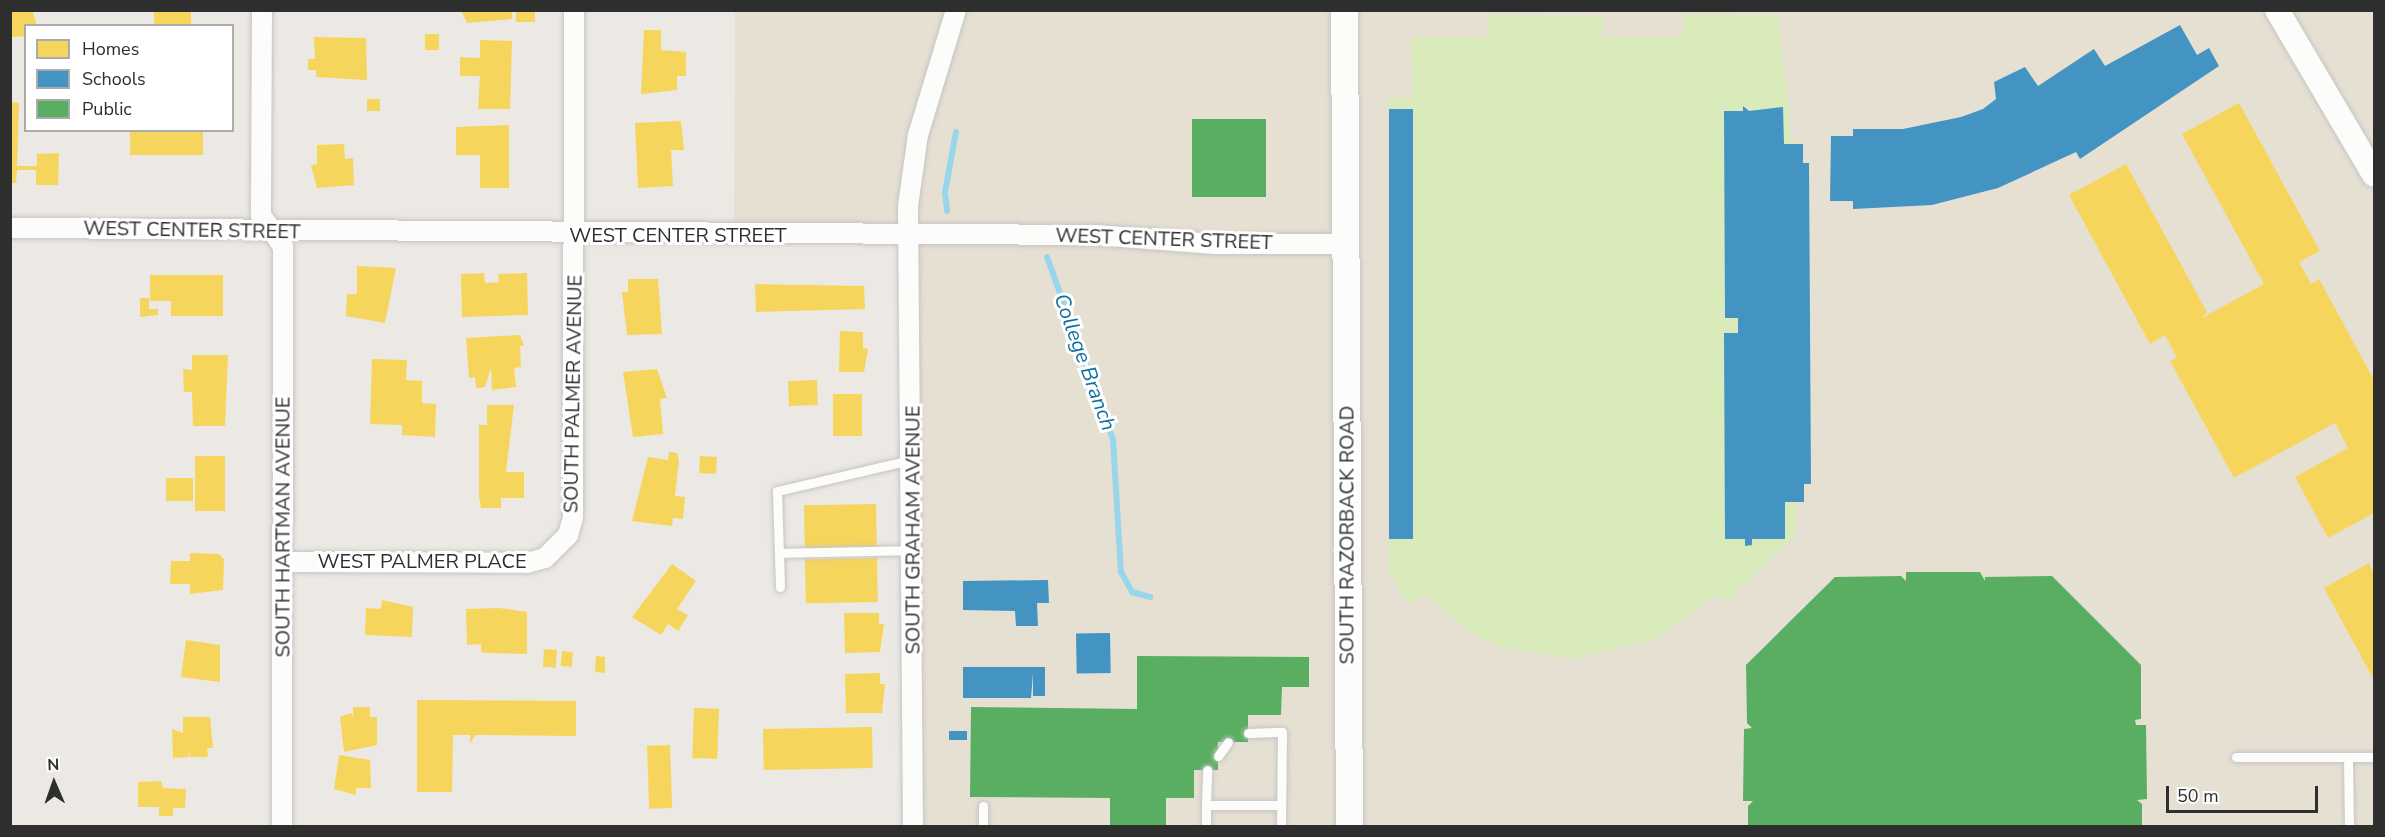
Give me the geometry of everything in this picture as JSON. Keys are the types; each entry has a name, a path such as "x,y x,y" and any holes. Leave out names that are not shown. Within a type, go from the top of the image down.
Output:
{"main road":[{"name":"SOUTH RAZORBACK ROAD","path":"1344,10 1349,826"}],"street":[{"name":"SOUTH HARTMAN AVENUE","path":"262,10 261,216 284,247 282,826"},
{"name":"SOUTH PALMER AVENUE","path":"558,548 573,517 574,10"},
{"name":"SOUTH GRAHAM AVENUE","path":"913,826 914,550 910,234 918,135 956,10"},
{"path":"2277,10 2374,175"},
{"name":"WEST CENTER STREET","path":"10,228 575,235 910,234 1346,244"},
{"name":"WEST PALMER PLACE","path":"283,562 527,562 558,548"}],"lane":[{"path":"780,587 777,491 913,460"},
{"path":"780,553 914,550"},
{"path":"1248,733 1282,732 1281,826"},
{"path":"1218,756 1228,742"},
{"path":"2348,756 2349,826"},
{"path":"2236,757 2374,757"},
{"path":"1206,826 1208,770"},
{"path":"1206,805 1281,804"},
{"path":"983,806 983,826"}],"shaded area":[{"path":"735,11 2374,11 2374,826 913,826 910,234 734,237"}],"green space":[{"path":"1684,14 1778,15 1792,140 1803,144 1803,163 1809,163 1811,484 1804,484 1804,502 1796,502 1795,536 1727,601 1715,595 1658,638 1572,659 1503,648 1468,631 1425,594 1412,603 1398,590 1397,579 1389,580 1389,97 1412,98 1411,37 1487,38 1487,15 1602,16 1603,38 1683,37"}],"building: Homes":[{"path":"10,10 32,10 36,24 24,24 24,36 10,37"},
{"path":"154,10 191,10 191,24 154,24"},
{"path":"461,10 512,10 512,19 467,23"},
{"path":"516,10 535,10 535,22 516,22"},
{"path":"644,30 661,30 661,50 686,52 686,76 677,76 677,90 641,94"},
{"path":"425,34 439,34 439,50 425,50"},
{"path":"314,37 366,38 367,80 316,77 316,70 308,70 308,59 315,59"},
{"path":"480,40 512,41 510,109 478,109 480,76 460,76 460,57 480,58"},
{"path":"367,99 380,99 380,111 367,111"},
{"path":"10,102 19,103 17,166 37,166 37,154 59,153 58,185 36,185 36,170 17,170 16,183 10,183"},
{"path":"2239,103 2320,251 2299,262 2311,284 2319,279 2374,380 2374,513 2328,538 2295,477 2348,448 2335,423 2234,478 2170,361 2177,358 2165,335 2150,344 2069,195 2126,164 2207,312 2202,318 2264,284 2182,134"},
{"path":"681,121 684,150 671,150 673,186 638,188 635,123"},
{"path":"509,125 509,188 480,188 480,155 456,155 456,127"},
{"path":"130,132 203,132 203,155 130,155"},
{"path":"344,144 345,159 353,158 354,185 317,188 311,165 317,164 317,145"},
{"path":"357,266 396,268 385,323 346,316 347,294 357,294"},
{"path":"484,273 485,283 499,282 498,274 527,273 528,315 462,317 461,274"},
{"path":"150,275 223,275 223,316 171,316 171,301 150,301"},
{"path":"628,279 658,279 662,334 627,335 622,292 628,292"},
{"path":"755,284 864,286 865,309 756,312"},
{"path":"140,298 149,298 149,309 158,309 158,315 140,317"},
{"path":"840,331 863,332 863,348 868,349 864,372 839,372"},
{"path":"520,335 524,346 520,346 521,367 514,368 516,387 492,390 491,368 485,387 476,388 475,377 469,378 466,338"},
{"path":"192,355 228,355 225,426 193,426 192,392 184,392 183,369 192,370"},
{"path":"372,359 407,360 406,380 422,381 422,403 436,404 435,437 402,435 402,425 370,424"},
{"path":"657,369 667,398 660,399 663,434 633,437 623,372"},
{"path":"817,380 818,405 789,406 788,381"},
{"path":"833,394 862,394 862,436 833,436"},
{"path":"487,405 514,405 506,472 524,472 524,498 501,498 501,508 481,508 479,497 479,425 487,425"},
{"path":"669,452 677,453 679,461 675,496 685,497 683,519 673,518 672,526 632,521 648,457 668,460"},
{"path":"195,456 225,456 225,511 195,511"},
{"path":"700,456 717,457 716,474 699,473"},
{"path":"166,478 193,478 193,501 166,501"},
{"path":"876,504 877,547 805,548 804,505"},
{"path":"190,553 219,554 224,559 223,590 190,594 190,584 170,584 171,561 190,561"},
{"path":"877,558 878,602 806,603 805,559"},
{"path":"2369,563 2374,574 2374,680 2324,588"},
{"path":"672,564 696,581 677,609 688,615 678,631 668,624 661,635 632,617"},
{"path":"382,600 413,607 412,637 365,635 366,608 381,609"},
{"path":"499,608 527,612 527,654 481,652 481,644 467,645 466,609"},
{"path":"844,613 879,613 879,624 884,624 880,652 845,653"},
{"path":"186,640 220,645 220,682 181,677"},
{"path":"544,649 557,650 556,668 543,667"},
{"path":"562,651 573,652 572,667 561,666"},
{"path":"596,656 605,657 605,673 595,672"},
{"path":"880,673 880,684 885,684 882,713 846,713 845,674"},
{"path":"417,700 576,701 576,736 475,735 470,744 470,735 453,735 452,792 417,792"},
{"path":"353,707 370,707 370,717 377,717 377,745 344,752 340,717 351,713 353,717"},
{"path":"694,708 719,709 717,759 692,758"},
{"path":"183,717 210,717 213,748 207,748 208,757 190,757 190,748 189,757 173,758 172,729 183,733"},
{"path":"872,727 873,768 764,770 763,729"},
{"path":"670,745 672,808 649,809 647,746"},
{"path":"339,755 370,760 371,788 356,788 356,795 334,789"},
{"path":"161,781 163,788 186,789 185,808 173,808 173,816 159,816 159,807 138,807 138,782"}],"building: Schools":[{"path":"2180,25 2197,55 2209,48 2219,66 2080,159 2076,152 1998,188 1932,205 1853,209 1853,201 1830,201 1831,136 1853,136 1853,129 1903,129 1961,117 1983,109 1996,99 1994,82 2025,67 2038,86 2094,49 2105,66"},
{"path":"1743,106 1749,111 1783,107 1784,144 1803,144 1803,163 1809,163 1811,484 1804,484 1804,502 1785,502 1785,539 1752,539 1752,545 1745,546 1745,539 1725,539 1724,333 1738,333 1738,318 1725,318 1724,111 1743,111"},
{"path":"1389,109 1413,109 1413,539 1389,539"},
{"path":"1048,580 1049,603 1037,603 1038,626 1016,626 1015,611 963,610 963,581"},
{"path":"1110,633 1111,673 1077,674 1076,634"},
{"path":"963,667 1045,667 1045,696 1033,696 1033,673 1031,698 963,698"},
{"path":"949,731 967,731 967,740 949,740"}],"building: Public":[{"path":"1192,119 1266,119 1266,197 1192,197"},
{"path":"1906,572 1980,572 1985,581 1985,577 2052,576 2141,665 2141,719 2135,720 2136,725 2146,725 2147,799 2137,800 2142,804 2142,826 1748,826 1748,806 1753,801 1743,801 1744,729 1752,728 1747,723 1746,665 1835,577 1901,576 1906,581"},
{"path":"1137,656 1309,657 1309,687 1282,687 1281,715 1248,715 1248,742 1218,742 1218,770 1194,770 1194,798 1166,798 1166,826 1110,826 1110,798 970,797 971,707 1137,709"}],"waterway":[{"name":"College Branch","path":"947,211 945,192 956,132"},
{"name":"College Branch","path":"1047,257 1113,439 1121,572 1132,592 1150,597"}]}
